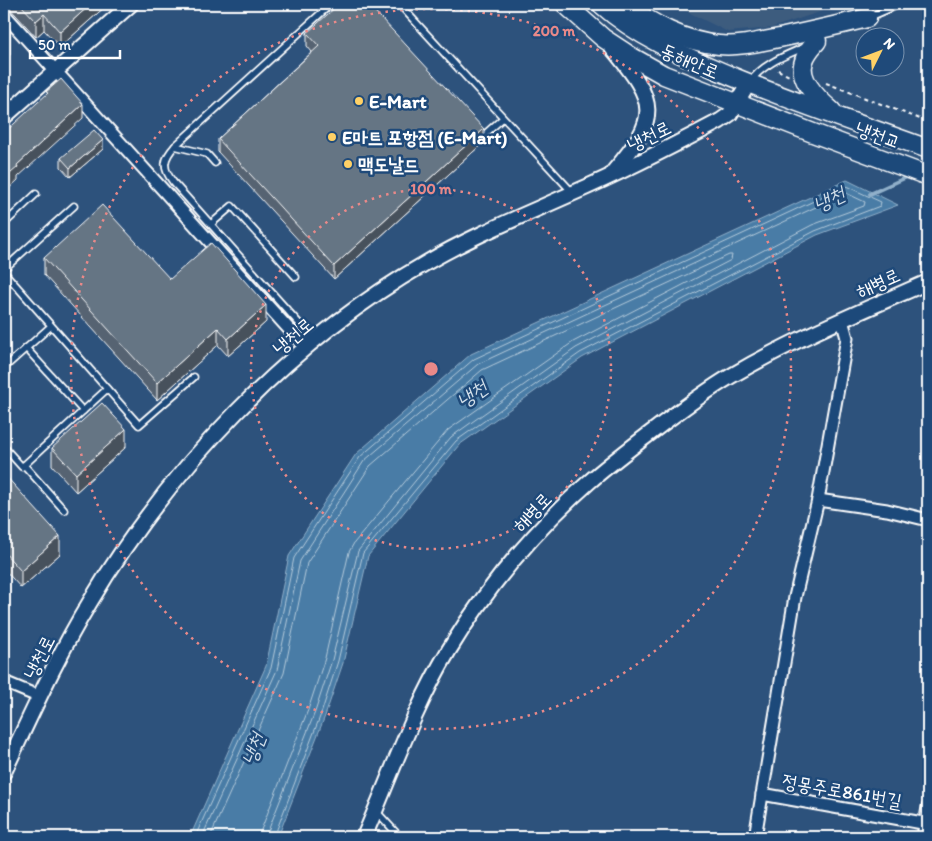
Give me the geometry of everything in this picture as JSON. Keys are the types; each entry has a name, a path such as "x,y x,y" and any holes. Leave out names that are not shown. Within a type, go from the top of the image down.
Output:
{"main road":[{"name":"동해안로","path":"565,4 603,38 664,75 813,133"},
{"name":"동해안로","path":"601,4 624,23 662,46 749,83 843,118"},
{"path":"625,4 647,19 679,35 707,44 721,46 753,43 867,18"},
{"path":"821,39 807,54 802,70 804,77 817,97 833,112 843,118"},
{"name":"냉천교","path":"843,118 928,149"},
{"name":"냉천교","path":"813,133 928,176"}],"street":[{"path":"4,117 131,4"},
{"path":"4,14 311,345"},
{"path":"603,38 642,88 648,113 637,141 610,176"},
{"name":"냉천로","path":"4,772 73,631 128,542 159,500 211,439 257,392 311,345 376,295 428,261 720,122 730,114 749,83"},
{"name":"해병로","path":"364,837 424,697 449,650 498,579 546,524 590,481 694,400 731,376 842,320 928,282"},
{"name":"해병로","path":"789,632 795,597 818,500 847,338 842,320"},
{"path":"818,500 887,510 928,520"},
{"name":"정몽주로861번길","path":"789,632 762,794 927,824"},
{"path":"4,682 40,697"},
{"path":"755,837 762,794"},
{"path":"923,837 927,824 928,806"}],"lane":[{"path":"311,345 212,224 172,182 165,170 166,157 175,146 331,4"},
{"path":"399,4 573,193"},
{"path":"834,34 900,4"},
{"path":"749,83 768,64 821,39"},
{"path":"485,134 502,118"},
{"path":"175,146 207,154 215,163"},
{"path":"4,224 36,194"},
{"path":"74,206 4,270 139,425 194,377"},
{"path":"212,224 232,206 296,276"},
{"path":"4,368 52,326"},
{"path":"26,348 83,411"},
{"path":"24,465 107,389"},
{"path":"4,447 22,467 24,465 64,510"},
{"path":"375,811 400,837"}],"path":[{"path":"876,103 928,122"}],"shaded area":[{"path":"672,4 844,4 771,28 728,32"}],"water":[{"path":"847,180 898,205 817,235 582,358 459,445 368,556 343,663 325,716 278,837 190,837 266,666 289,556 356,454 471,354"}],"building":[{"path":"20,4 91,4 60,32 44,14 36,21"},
{"name":"E-Mart","path":"339,4 368,4 484,129 334,266 218,139 319,46 307,33"},
{"path":"4,23 10,29 4,35"},
{"path":"61,79 83,104 4,179 4,133"},
{"path":"94,130 103,140 70,168 61,158"},
{"path":"102,205 170,279 211,243 266,305 228,339 218,328 157,383 44,258"},
{"path":"102,403 126,429 76,474 52,448"},
{"path":"4,474 60,536 21,571 4,552"}],"waterway":[{"name":"냉천","path":"870,194 909,176"}],"place":[{"name":"E-Mart","path":"359,101"},
{"name":"E마트 포항점 (E-Mart)","path":"332,137"},
{"name":"맥도날드","path":"348,164"}]}
